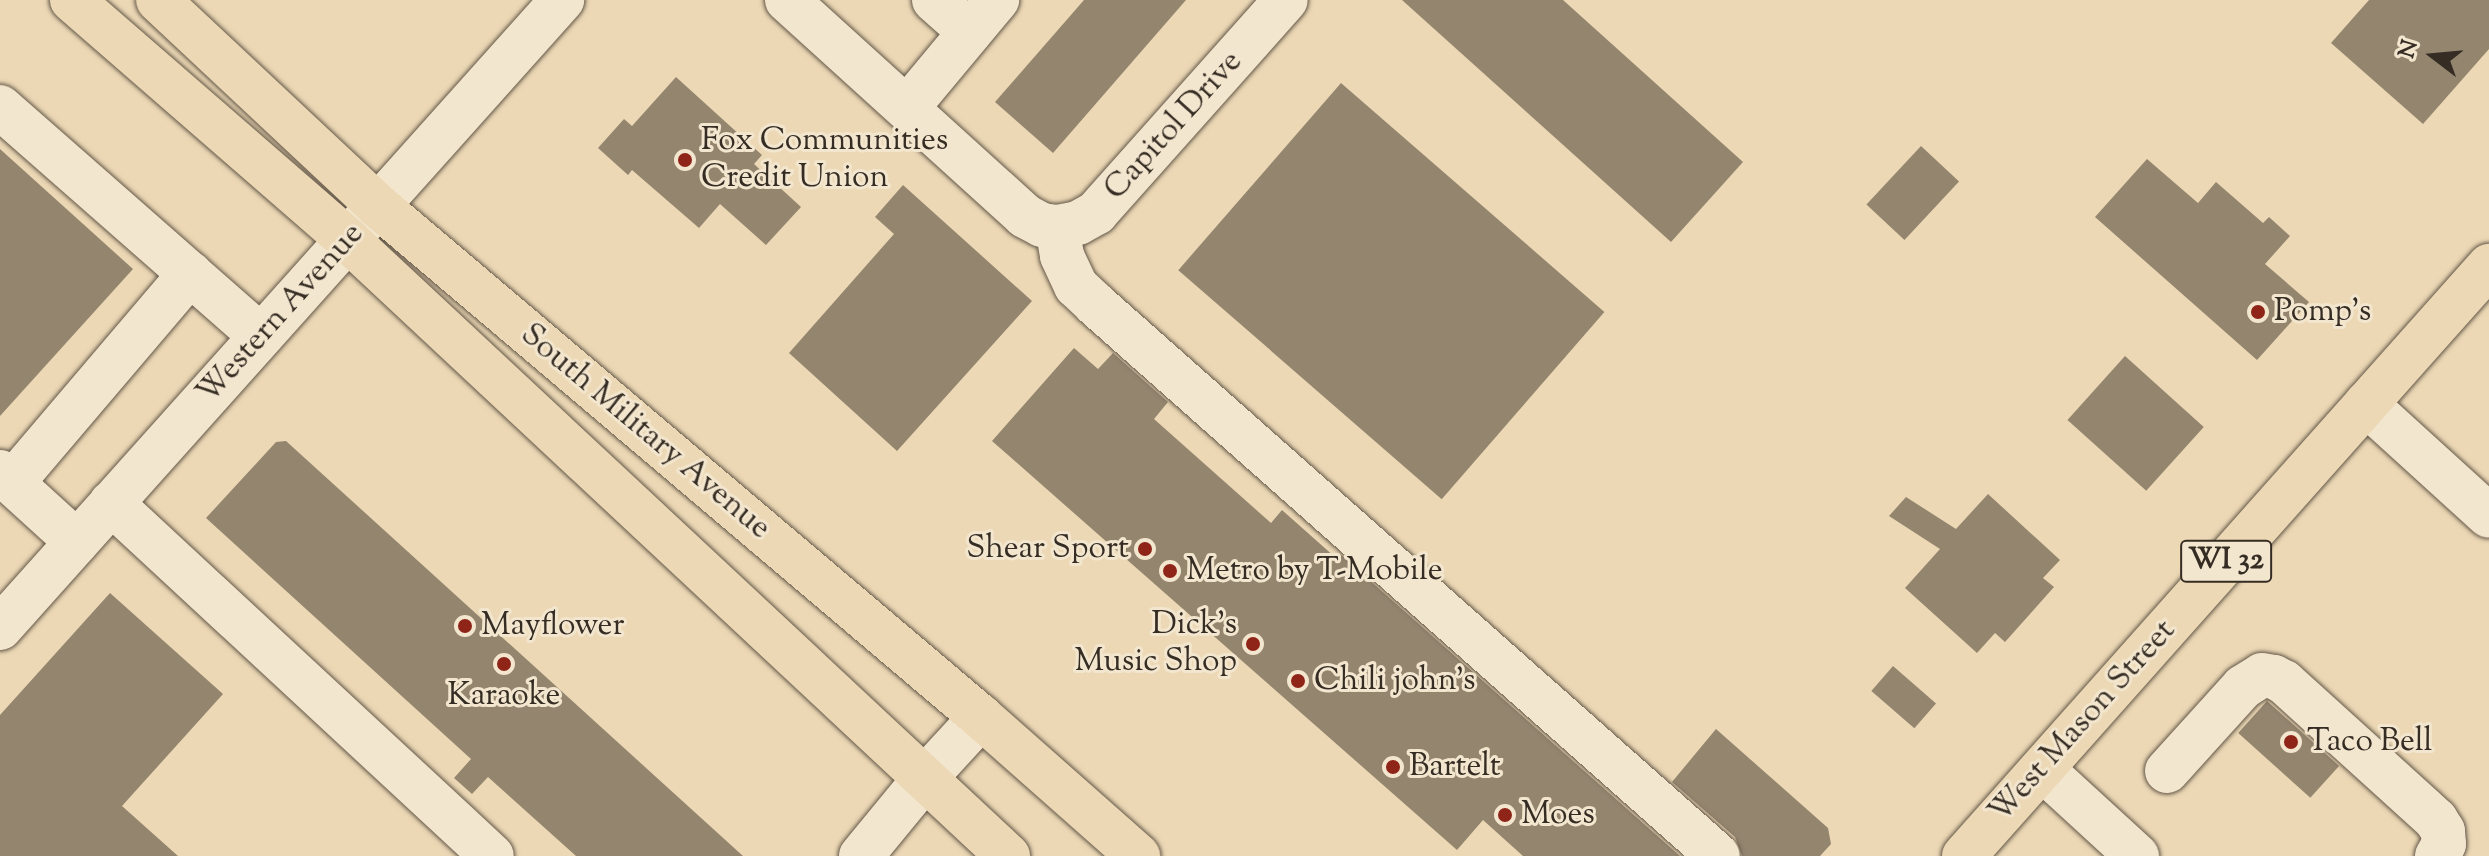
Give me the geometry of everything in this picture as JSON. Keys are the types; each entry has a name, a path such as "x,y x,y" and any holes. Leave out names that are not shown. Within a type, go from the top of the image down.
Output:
{"main road":[{"name":"South Military Avenue","path":"72,0 348,240 1008,856"},
{"name":"South Military Avenue","path":"158,0 378,206 981,717 1138,856"},
{"name":"West Mason Street","path":"1964,856 2489,266"}],"street":[{"name":"Western Avenue","path":"0,628 562,0"},
{"path":"787,0 1025,216 1052,227 1076,286 1095,304 1718,856"},
{"path":"907,108 983,16 934,0"},
{"name":"Capitol Drive","path":"1052,227 1078,223 1096,213 1282,1"},
{"path":"0,107 261,336"},
{"path":"77,542 6,478 190,274"},
{"path":"2366,404 2489,516"},
{"path":"111,503 492,856"},
{"path":"2167,771 2243,687 2262,675 2274,677 2284,682 2436,820 2443,831 2444,844 2437,856"},
{"path":"861,856 925,778 981,717"},
{"path":"2042,769 2137,856"}],"building":[{"path":"1084,0 1186,0 1053,153 995,102"},
{"path":"1402,0 1563,0 1743,162 1671,242"},
{"path":"2369,0 2489,0 2489,49 2423,124 2331,43"},
{"name":"Fox Communities Credit Union","path":"676,77 762,155 754,164 801,207 766,245 720,204 699,228 632,170 628,175 598,148 624,119 632,126"},
{"path":"1341,83 1604,312 1442,499 1178,270"},
{"path":"1921,146 1959,181 1904,240 1866,205"},
{"path":"0,149 133,269 0,416"},
{"path":"2147,159 2198,203 2216,182 2263,223 2269,217 2290,236 2265,264 2309,302 2257,360 2095,217"},
{"path":"903,185 1032,301 897,451 789,353 894,234 875,217"},
{"path":"1074,348 1098,369 1113,353 1168,402 1154,419 1271,523 1282,510 1336,558 1340,554 1680,856 1523,856 1483,820 1457,850 992,441"},
{"path":"2125,356 2204,427 2146,491 2067,420"},
{"path":"286,441 743,856 576,856 488,777 472,794 454,778 471,759 206,518 276,442"},
{"path":"1988,494 2060,560 2043,578 2054,587 2005,642 1995,633 1977,653 1905,588 1940,549 1889,516 1906,497 1956,529"},
{"path":"110,593 223,694 122,806 178,856 0,856 0,715"},
{"path":"1893,666 1936,703 1914,728 1871,691"},
{"path":"2267,701 2339,766 2310,798 2238,733"},
{"path":"1716,729 1828,828 1831,844 1820,856 1742,856 1735,837 1672,782"}],"place":[{"name":"Fox Communities Credit Union","path":"685,160"},
{"name":"Pomp's","path":"2258,312"},
{"name":"Shear Sport","path":"1145,549"},
{"name":"Metro by T-Mobile","path":"1170,571"},
{"name":"Mayflower","path":"465,626"},
{"name":"Dick's Music Shop","path":"1253,644"},
{"name":"Karaoke","path":"504,664"},
{"name":"Chili john's","path":"1298,681"},
{"name":"Taco Bell","path":"2291,742"},
{"name":"Bartelt","path":"1393,767"},
{"name":"Moes","path":"1505,815"}]}
